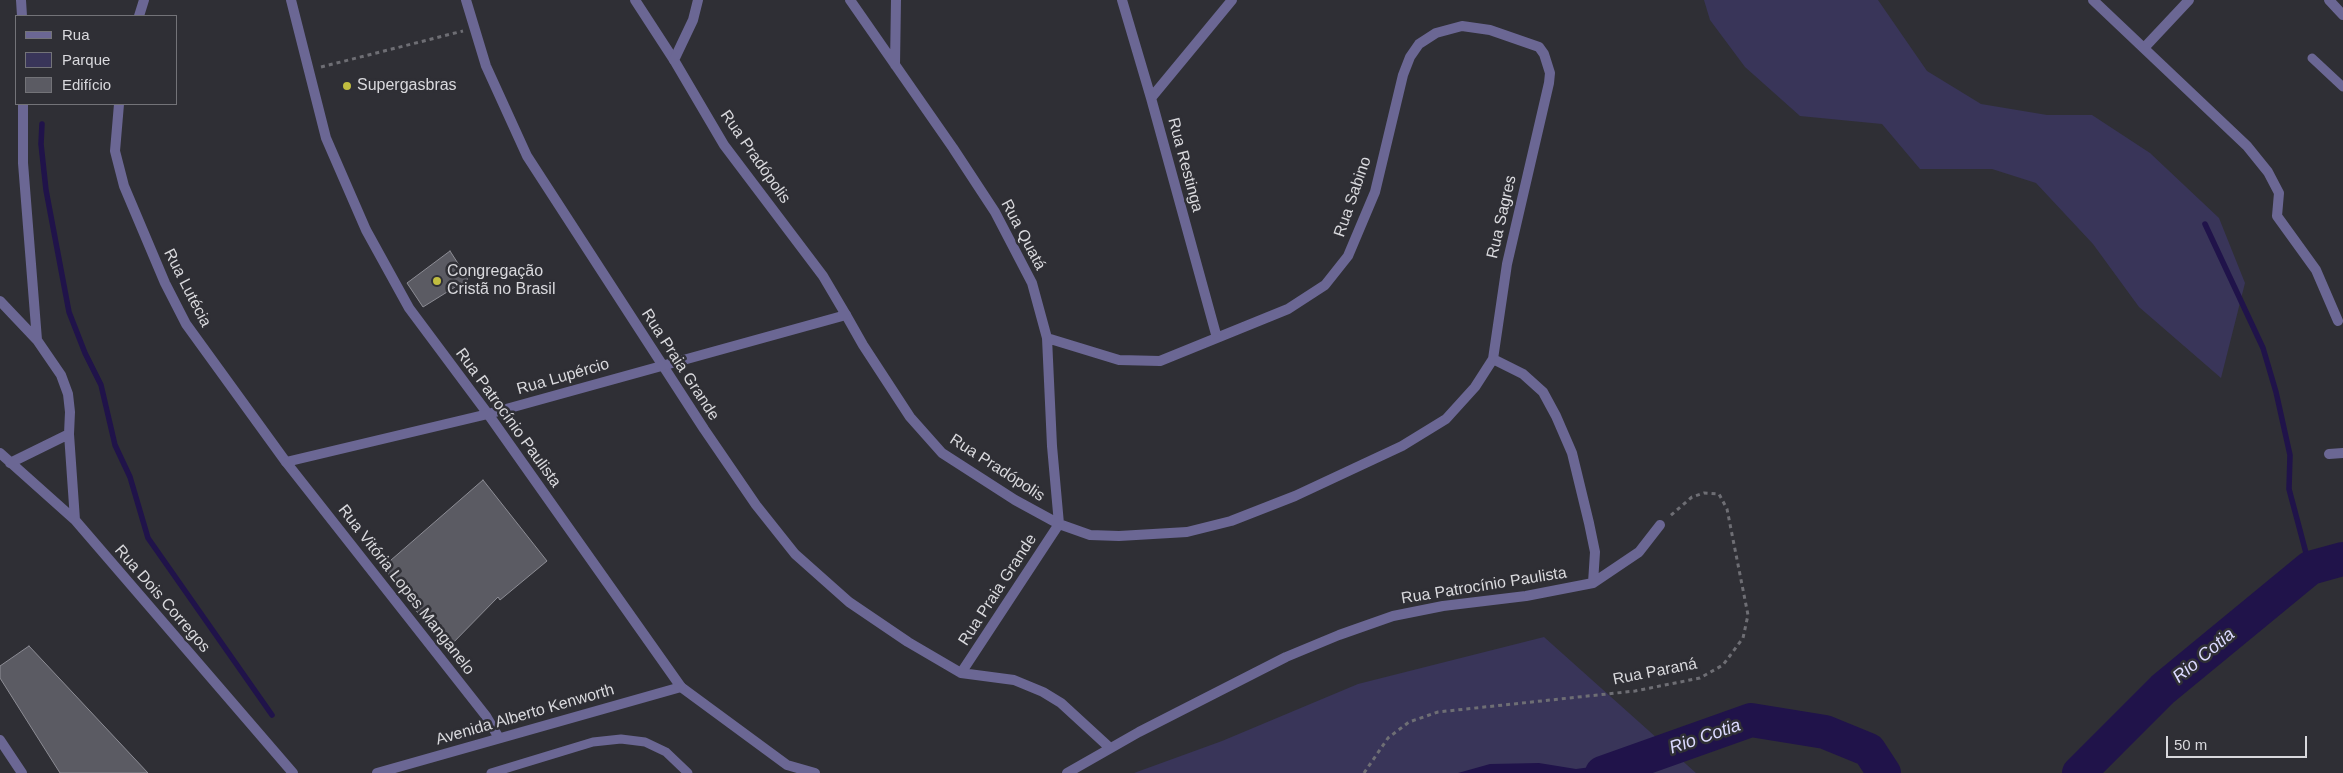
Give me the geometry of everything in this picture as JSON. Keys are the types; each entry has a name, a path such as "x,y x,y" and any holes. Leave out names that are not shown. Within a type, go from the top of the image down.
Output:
{"street":[{"path":"21,0 22,15"},
{"path":"139,15 144,0"},
{"name":"Rua Patrocínio Paulista","path":"291,0 326,138 366,230 409,308 488,414 681,687 787,765 815,773"},
{"name":"Rua Praia Grande","path":"466,0 473,29 502,105 527,156 704,429 756,505 795,554 849,602 908,642 961,673 1014,680 1043,692 1074,715 1110,748"},
{"name":"Rua Pradópolis","path":"636,0 724,144 823,276 863,345 910,417 942,453 1015,500 1059,524 1090,535 1119,536 1188,532 1231,521 1294,496 1402,446 1446,419 1475,387 1493,358"},
{"path":"674,60 693,20 698,0"},
{"name":"Rua Quatá","path":"850,0 994,212 1032,283 1047,338 1051,437 1059,524"},
{"path":"895,65 896,0"},
{"name":"Rua Restinga","path":"1122,0 1152,98 1216,338"},
{"path":"1152,98 1232,0"},
{"path":"2093,0 2247,146 2268,172 2279,193 2277,216 2316,270 2338,322"},
{"path":"2144,48 2189,0"},
{"path":"2329,0 2343,15"},
{"name":"Rua Sabino","path":"1047,338 1119,360 1160,361 1288,308 1325,285 1348,256 1375,192 1410,57 1419,44 1436,33 1462,26 1490,30 1539,47 1548,61 1549,83"},
{"name":"Rua Sagres","path":"1493,358 1507,264 1549,83"},
{"path":"23,105 24,172 37,340"},
{"name":"Rua Lutécia","path":"119,105 115,151 124,186 165,283 186,324 286,462"},
{"path":"0,301 37,340 61,375 68,394 75,520"},
{"name":"Rua Lupércio","path":"286,462 488,414 846,315"},
{"path":"1493,358 1523,374 1543,392 1556,416 1572,453 1590,523 1595,552 1593,583"},
{"path":"10,463 69,434"},
{"name":"Rua Dois Corregos","path":"0,453 75,520 293,773"},
{"path":"2329,454 2343,453"},
{"name":"Rua Vitória Lopes Manganelo","path":"286,462 486,716 499,738"},
{"name":"Rua Praia Grande","path":"961,673 1059,524"},
{"path":"1593,583 1639,552 1660,525"},
{"name":"Rua Patrocínio Paulista","path":"1067,773 1110,748 1286,657 1375,622 1393,616 1443,606 1526,596 1593,583"},
{"name":"Avenida Alberto Kenworth","path":"377,773 681,687"},
{"path":"0,740 22,773"}],"lane":[{"path":"2312,58 2343,87"},
{"path":"491,773 593,742 621,738 645,742 666,752 684,767 688,773"}],"path":[{"path":"308,71 473,29"},
{"name":"Rua Paraná","path":"1364,773 1388,738 1409,722 1438,712 1635,691 1700,678 1723,665 1744,638 1748,615 1727,510 1719,494 1704,492 1692,497 1660,525"}],"green space":[{"path":"1704,0 1878,0 1927,71 1981,104 2047,115 2092,115 2150,153 2219,218 2245,283 2221,378 2139,307 2093,244 2036,183 1992,169 1920,169 1882,124 1800,116 1745,67 1710,20"},
{"path":"1544,637 1696,773 1134,773 1222,741 1358,684"}],"shaded area":[{"path":"1644,760 1635,773 1458,773 1490,764 1539,763 1576,769"}],"building":[{"name":"Congregação Cristã no Brasil","path":"450,251 468,279 423,307 407,283"},
{"path":"483,480 547,561 500,600 498,597 446,650 383,567"},
{"path":"29,646 148,773 60,773 0,678 0,666"}],"waterway":[{"path":"42,124 41,144 46,190 69,312 85,353 101,385 115,445 130,477 148,538 272,715"},
{"path":"2205,224 2263,348 2276,392 2290,455 2289,489 2310,568"},
{"name":"Rio Cotia","path":"2079,773 2163,689 2310,568 2343,559"},
{"name":"Rio Cotia","path":"1602,773 1751,720 1825,732 1869,750 1884,773"}],"place":[{"name":"Supergasbras","path":"347,86"},
{"name":"Congregação Cristã no Brasil","path":"437,281"}]}
